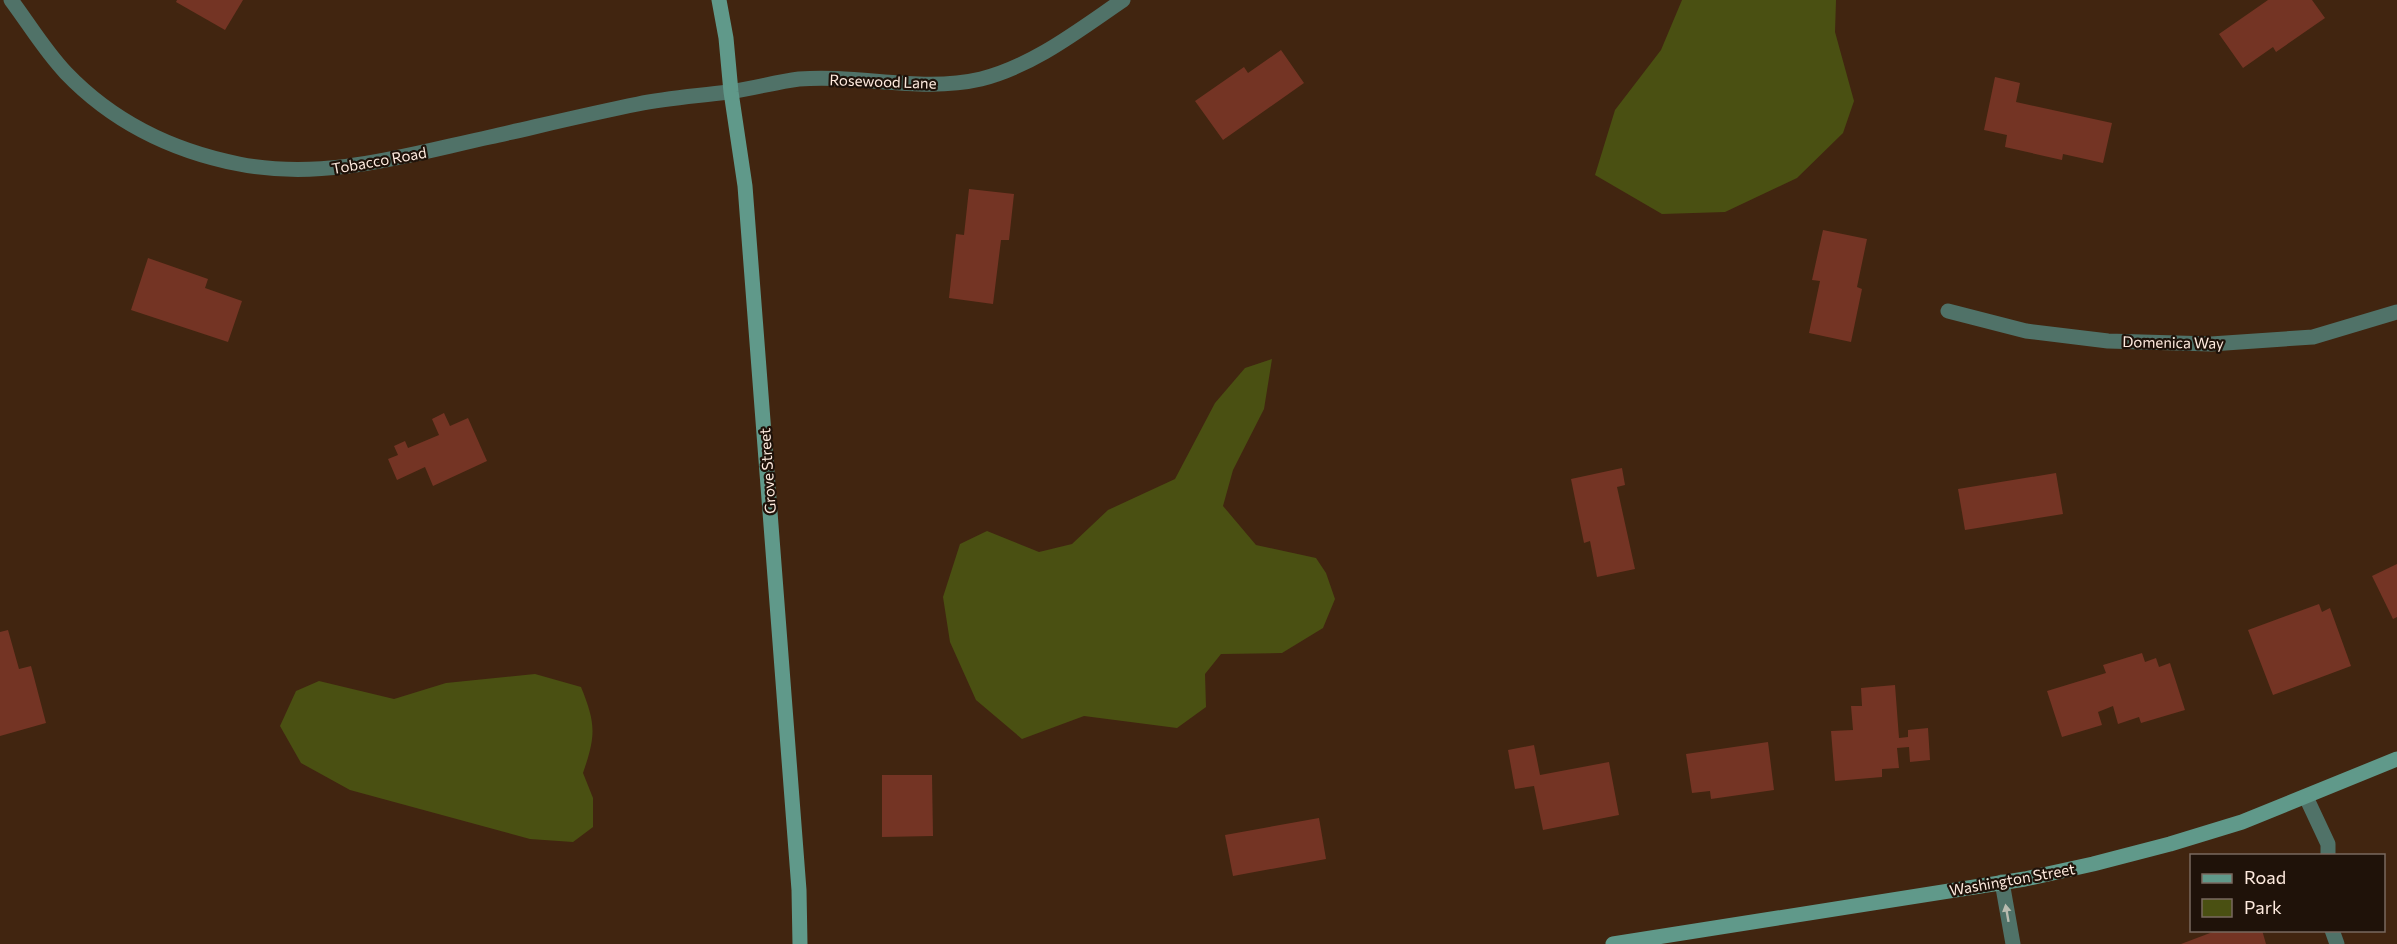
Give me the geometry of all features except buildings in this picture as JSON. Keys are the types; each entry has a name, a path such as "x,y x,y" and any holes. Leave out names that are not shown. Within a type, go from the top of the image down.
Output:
{"main road":[{"name":"Grove Street","path":"719,0 745,186 798,878 800,944"},
{"name":"Washington Street","path":"1615,944 2002,882 2093,864 2242,822 2397,759"}],"street":[{"name":"Tobacco Road","path":"11,0 66,73 101,104 143,133 189,152 241,165 318,170 366,165 640,104 731,92"},
{"name":"Rosewood Lane","path":"731,92 799,79 849,78 898,83 942,84 980,79 1013,68 1046,50 1123,0"},
{"name":"Domenica Way","path":"1948,311 2026,331 2108,341 2201,344 2313,337 2397,312"},
{"path":"2306,797 2328,844 2328,854"},
{"path":"2002,882 2013,944"}],"green space":[{"path":"1682,0 1836,0 1835,32 1854,101 1843,133 1797,178 1725,212 1662,214 1595,175 1615,110 1661,50"},
{"path":"1272,359 1264,409 1233,470 1223,506 1256,545 1316,558 1326,573 1335,599 1323,628 1282,653 1221,654 1205,674 1206,707 1177,728 1084,716 1022,739 976,700 950,642 943,597 960,544 987,531 1039,552 1072,544 1108,510 1175,479 1215,403 1245,368"},
{"path":"535,674 581,687 592,720 592,739 583,773 593,798 593,827 573,842 530,839 350,790 301,763 280,726 296,691 319,681 394,699 446,683"}]}
